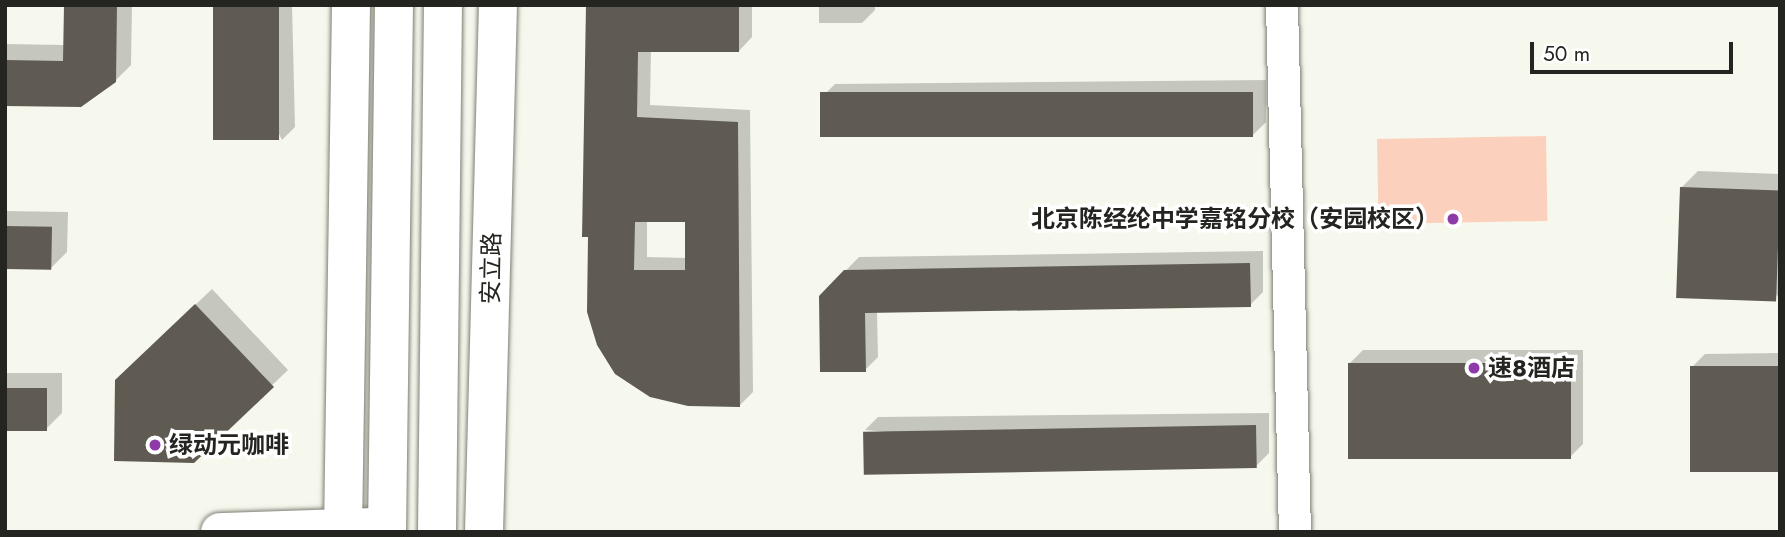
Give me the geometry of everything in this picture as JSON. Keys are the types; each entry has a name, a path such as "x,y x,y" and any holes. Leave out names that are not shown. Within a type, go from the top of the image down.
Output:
{"street":[{"path":"343,530 351,5"},
{"path":"220,532 389,530 394,5"},
{"name":"安立路","path":"437,532 443,5"},
{"name":"安立路","path":"484,532 498,5"},
{"path":"1282,5 1295,532"}],"shaded area":[{"path":"1546,136 1547,221 1379,224 1377,139"}],"building":[{"path":"64,5 117,5 116,82 81,107 5,106 5,60 63,61"},
{"path":"213,5 279,5 279,140 213,140"},
{"path":"586,5 739,5 739,52 638,52 637,117 738,122 740,407 688,406 650,397 615,374 597,345 587,312 588,237 582,237","holes":["635,222 685,222 685,270 634,270"]},
{"path":"820,92 1253,92 1253,137 820,137"},
{"path":"1680,187 1780,190 1776,301 1676,298"},
{"path":"5,226 52,227 51,270 5,269"},
{"path":"1250,263 1251,307 865,313 866,372 820,372 819,296 844,270"},
{"path":"195,304 274,387 194,463 114,461 115,380"},
{"path":"1348,363 1571,363 1571,459 1348,459"},
{"path":"1690,366 1780,366 1780,472 1690,472"},
{"path":"5,388 47,388 47,431 5,431"},
{"path":"1256,425 1257,468 864,475 863,432"}],"place":[{"name":"北京陈经纶中学嘉铭分校（安园校区）","path":"1453,219"},
{"name":"速8酒店","path":"1474,368"},
{"name":"绿动元咖啡","path":"155,445"}]}
